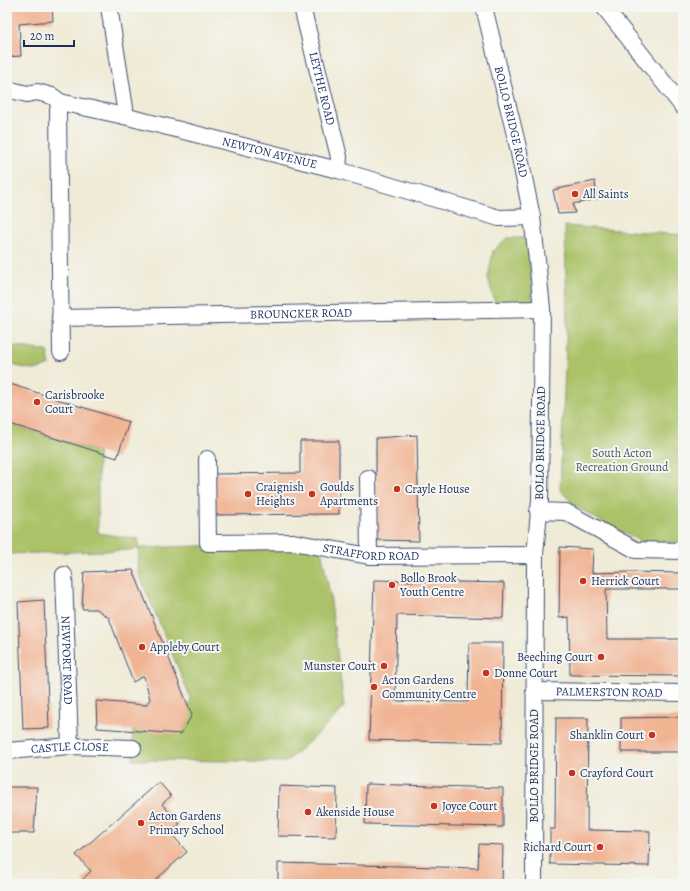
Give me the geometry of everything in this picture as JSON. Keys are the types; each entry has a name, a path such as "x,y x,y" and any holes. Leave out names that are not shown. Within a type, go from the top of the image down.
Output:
{"street":[{"path":"109,7 125,108 124,116"},
{"name":"LEYTHE ROAD","path":"302,7 339,157 338,170"},
{"name":"BOLLO BRIDGE ROAD","path":"484,7 517,143 532,217 542,309 540,500 535,555 534,884"},
{"path":"604,7 683,107"},
{"name":"NEWTON AVENUE","path":"7,89 27,94 37,92 52,96 60,102 124,116 338,170 500,218 532,217"},
{"path":"60,102 58,110 61,352"},
{"name":"BROUNCKER ROAD","path":"60,318 542,309"},
{"name":"STRAFFORD ROAD","path":"207,460 208,543 293,542 369,556 535,555"},
{"path":"368,478 369,556"},
{"path":"538,511 566,512 636,550 683,551"},
{"name":"NEWPORT ROAD","path":"64,575 70,746"},
{"name":"PALMERSTON ROAD","path":"534,691 683,693"},
{"name":"CASTLE CLOSE","path":"7,751 70,746 133,748"}],"green space":[{"name":"South Acton Recreation Ground","path":"565,226 683,235 683,543 642,542 597,519 574,505 560,490 567,318"},
{"path":"507,238 528,238 533,304 496,306 488,278 493,251"},
{"path":"7,345 47,351 50,365 35,370 7,364"},
{"path":"7,423 98,452 98,533 138,539 139,548 133,550 7,554"},
{"path":"293,543 321,549 330,595 344,707 324,728 286,762 133,760 133,728 181,728 191,699 138,572 139,548"}],"building":[{"path":"7,7 52,7 53,21 19,24 21,56 7,57"},
{"name":"All Saints","path":"595,181 597,199 573,204 575,213 558,214 553,190"},
{"name":"Carisbrooke Court","path":"7,383 129,422 117,458 7,423"},
{"name":"Crayle House","path":"417,435 419,541 376,540 376,438"},
{"path":"300,441 339,441 339,514 212,515 212,474 300,473"},
{"path":"560,547 593,549 592,573 683,573 683,589 606,589 607,639 683,639 683,676 570,675 569,617 559,618"},
{"name":"Appleby Court","path":"133,570 192,715 181,734 97,728 96,701 146,705 150,699 144,676 133,682 109,618 97,609 82,609 84,572"},
{"path":"374,580 504,583 503,618 397,615 395,701 468,702 469,643 503,643 502,743 369,740"},
{"path":"44,600 49,728 23,729 18,602"},
{"name":"Shanklin Court","path":"683,717 683,752 621,752 621,718"},
{"path":"556,718 588,718 587,830 650,831 649,866 550,864 550,829 555,829"},
{"path":"159,782 171,796 162,804 180,824 170,832 187,852 151,884 86,884 82,880 91,871 76,855"},
{"name":"Joyce Court","path":"366,784 503,788 503,827 365,824"},
{"name":"Akenside House","path":"279,786 337,788 336,837 278,836"},
{"path":"7,787 37,787 34,833 7,833"},
{"path":"479,844 503,845 502,884 278,884 278,863 478,868"}],"place":[{"name":"All Saints","path":"575,194"},
{"name":"Carisbrooke Court","path":"37,402"},
{"name":"Crayle House","path":"397,489"},
{"name":"Craignish Heights","path":"248,494"},
{"name":"Goulds Apartments","path":"312,494"},
{"name":"Herrick Court","path":"583,581"},
{"name":"Bollo Brook Youth Centre","path":"392,585"},
{"name":"Appleby Court","path":"142,647"},
{"name":"Beeching Court","path":"601,657"},
{"name":"Munster Court","path":"384,666"},
{"name":"Donne Court","path":"486,673"},
{"name":"Acton Gardens Community Centre","path":"374,687"},
{"name":"Shanklin Court","path":"652,735"},
{"name":"Crayford Court","path":"572,773"},
{"name":"Joyce Court","path":"434,806"},
{"name":"Akenside House","path":"308,812"},
{"name":"Acton Gardens Primary School","path":"141,823"},
{"name":"Richard Court","path":"600,847"}]}
